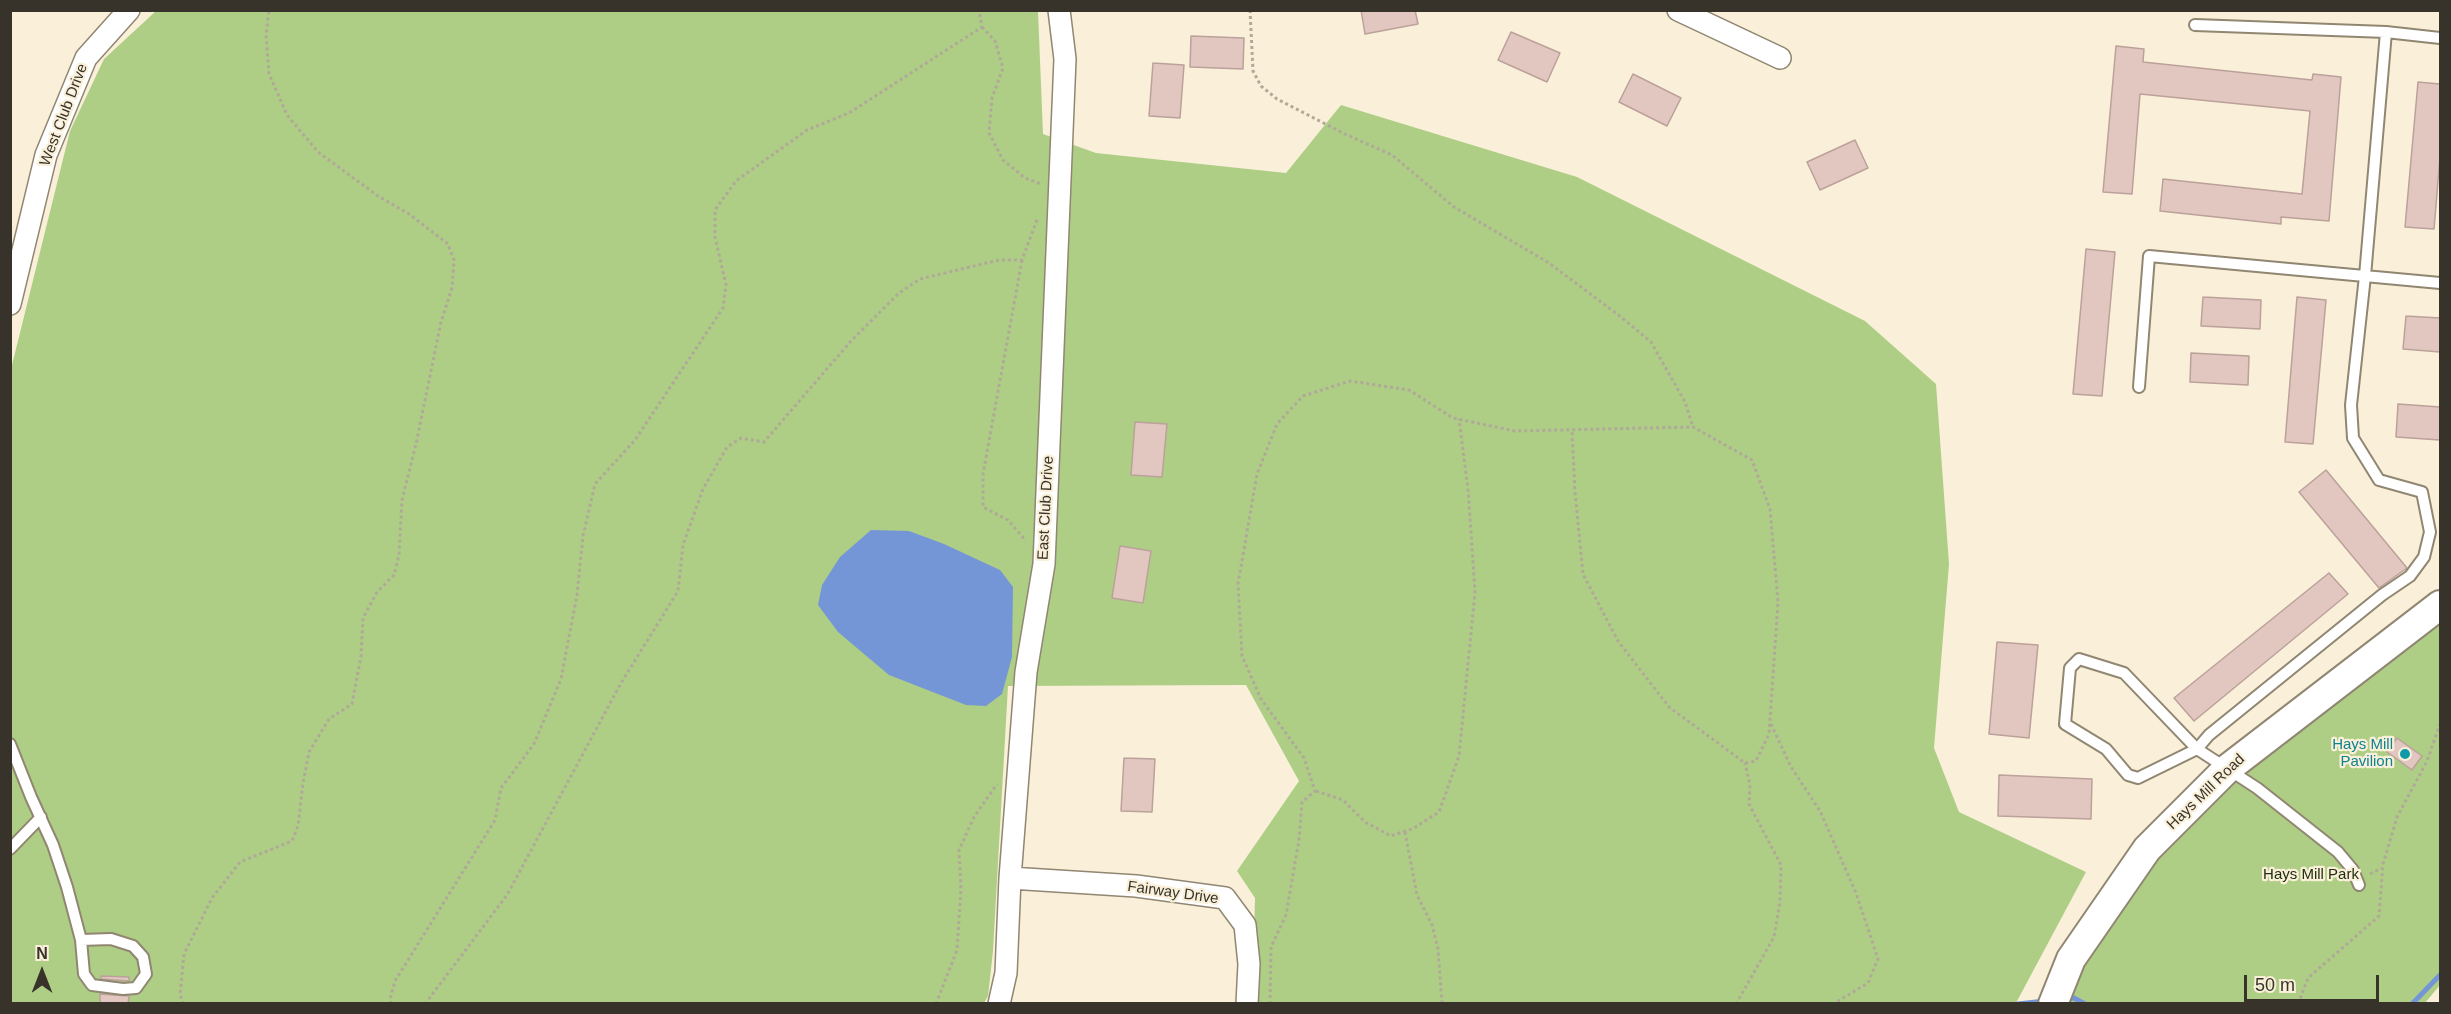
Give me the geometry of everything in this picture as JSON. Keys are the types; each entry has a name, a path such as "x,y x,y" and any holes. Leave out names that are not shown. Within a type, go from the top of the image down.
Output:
{"street":[{"name":"West Club Drive","path":"10,304 46,155 86,58 129,10"},
{"name":"East Club Drive","path":"999,1004 1006,973 1010,878 1026,672 1044,564 1065,59 1059,10"},
{"path":"1678,10 1780,58"},
{"name":"Hays Mill Road","path":"2057,994 2071,959 2147,849 2227,769 2440,605"},
{"name":"Fairway Drive","path":"1010,878 1136,886 1225,898 1245,925 1249,964 1247,1004"}],"lane":[{"path":"2195,25 2386,32 2440,38"},
{"path":"2359,885 2353,870 2338,852 2257,788 2197,749 2124,673 2079,659 2070,668 2065,724 2106,749 2128,775 2138,778 2197,749 2209,735 2346,624 2410,576 2424,557 2430,532 2422,492 2379,480 2353,438 2351,405 2365,276 2386,32"},
{"path":"2139,387 2149,256 2440,283"},
{"path":"10,744 54,845 81,940 84,974 92,985 123,989 136,988 146,974 143,957 133,946 111,939 81,940"},
{"path":"10,849 41,817"}],"path":[{"path":"184,1004 180,995 184,954 212,898 240,862 292,841 298,826 309,752 329,719 352,704 361,656 363,618 377,592 393,575 399,555 402,500 441,322 452,288 454,260 448,244 409,214 378,196 318,153 287,115 269,74 266,35 269,10"},
{"path":"979,10 982,27 995,40 1003,68 992,98 989,133 1003,160 1025,178 1060,191"},
{"path":"1250,10 1253,71 1261,86 1277,99 1392,155 1454,207 1549,263 1621,317 1651,342 1685,402 1693,427"},
{"path":"391,1004 390,999 395,981 495,820 501,788 534,744 561,679 578,595 583,536 595,484 635,440 723,308 726,285 716,237 716,210 736,181 807,130 849,113 982,27"},
{"path":"1041,208 1022,260 983,474 983,507 1008,520 1044,564"},
{"path":"425,1004 507,896 621,683 678,591 683,545 703,489 727,447 741,438 764,442 851,341 899,293 920,279 999,260 1022,260"},
{"path":"1315,791 1304,758 1261,699 1242,656 1238,584 1257,474 1277,424 1303,396 1350,381 1409,390 1453,418 1515,431 1693,427 1752,460 1770,509 1778,602 1769,734 1756,761 1745,763"},
{"path":"1315,791 1344,800 1365,822 1391,836 1405,832 1439,812 1459,756 1475,592 1468,489 1459,419"},
{"path":"1572,430 1583,574 1613,631 1669,707 1745,763 1750,785 1749,804 1781,865 1780,902 1774,937 1736,1004"},
{"path":"1770,722 1791,767 1820,811 1856,893 1878,959 1868,982 1833,1004"},
{"path":"2298,1004 2308,978 2379,916 2383,864 2397,817 2427,761 2440,724"},
{"path":"936,1004 957,950 961,889 959,850 974,817 1000,779"},
{"path":"1270,1004 1271,947 1286,915 1299,840 1302,802 1315,791"},
{"path":"1405,832 1417,896 1432,926 1438,949 1442,1004"}],"green space":[{"path":"156,11 1038,11 1043,134 1096,153 1286,173 1341,105 1577,177 1865,321 1936,384 1949,564 1934,748 1959,812 2086,872 2016,1003 1252,1003 1255,898 1237,871 1299,781 1246,685 1008,686 993,951 988,996 984,1003 11,1004 11,369 70,131 104,59"},
{"name":"Hays Mill Park","path":"2440,625 2440,985 2425,1003 2058,1004 2147,858 2280,733"}],"water":[{"path":"871,530 909,531 944,544 1000,570 1013,587 1012,657 1002,694 986,706 966,705 889,675 838,632 818,605 822,585 840,557"}],"building":[{"path":"1361,10 1415,10 1418,24 1365,34"},
{"path":"1511,32 1560,53 1547,82 1498,60"},
{"path":"1191,36 1244,38 1243,69 1190,67"},
{"path":"2116,46 2144,49 2143,62 2312,80 2313,74 2341,77 2329,221 2281,217 2281,224 2160,211 2163,179 2302,194 2310,111 2140,94 2132,194 2103,192"},
{"path":"1153,63 1184,65 1180,118 1149,116"},
{"path":"1633,74 1681,98 1667,126 1619,102"},
{"path":"2418,82 2440,84 2440,157 2434,229 2405,227"},
{"path":"1855,140 1868,168 1820,190 1807,162"},
{"path":"2086,249 2115,252 2102,396 2073,394"},
{"path":"2203,297 2261,300 2260,329 2201,326"},
{"path":"2297,297 2326,300 2313,444 2285,442"},
{"path":"2406,316 2440,318 2440,352 2403,349"},
{"path":"2191,353 2249,356 2248,385 2190,382"},
{"path":"2398,404 2440,407 2440,440 2396,437"},
{"path":"1135,422 1167,424 1162,477 1131,475"},
{"path":"2326,470 2407,568 2379,588 2299,492"},
{"path":"1120,546 1151,551 1143,603 1112,598"},
{"path":"2329,573 2348,594 2194,721 2174,698"},
{"path":"1997,642 2038,645 2029,738 1989,734"},
{"name":"Hays Mill Pavilion","path":"2397,738 2422,756 2412,770 2387,752"},
{"path":"1124,758 1155,759 1152,812 1121,811"},
{"path":"1999,775 2092,779 2091,819 1998,816"},
{"path":"101,976 129,977 129,981 101,979"},
{"path":"100,994 129,996 128,1004 100,1004"}],"waterway":[{"path":"2412,1004 2440,975"},
{"path":"2064,999 2074,998 2085,1004"},
{"path":"2018,1004 2045,1001"}],"place":[{"name":"Hays Mill Pavilion","path":"2405,754"}]}
